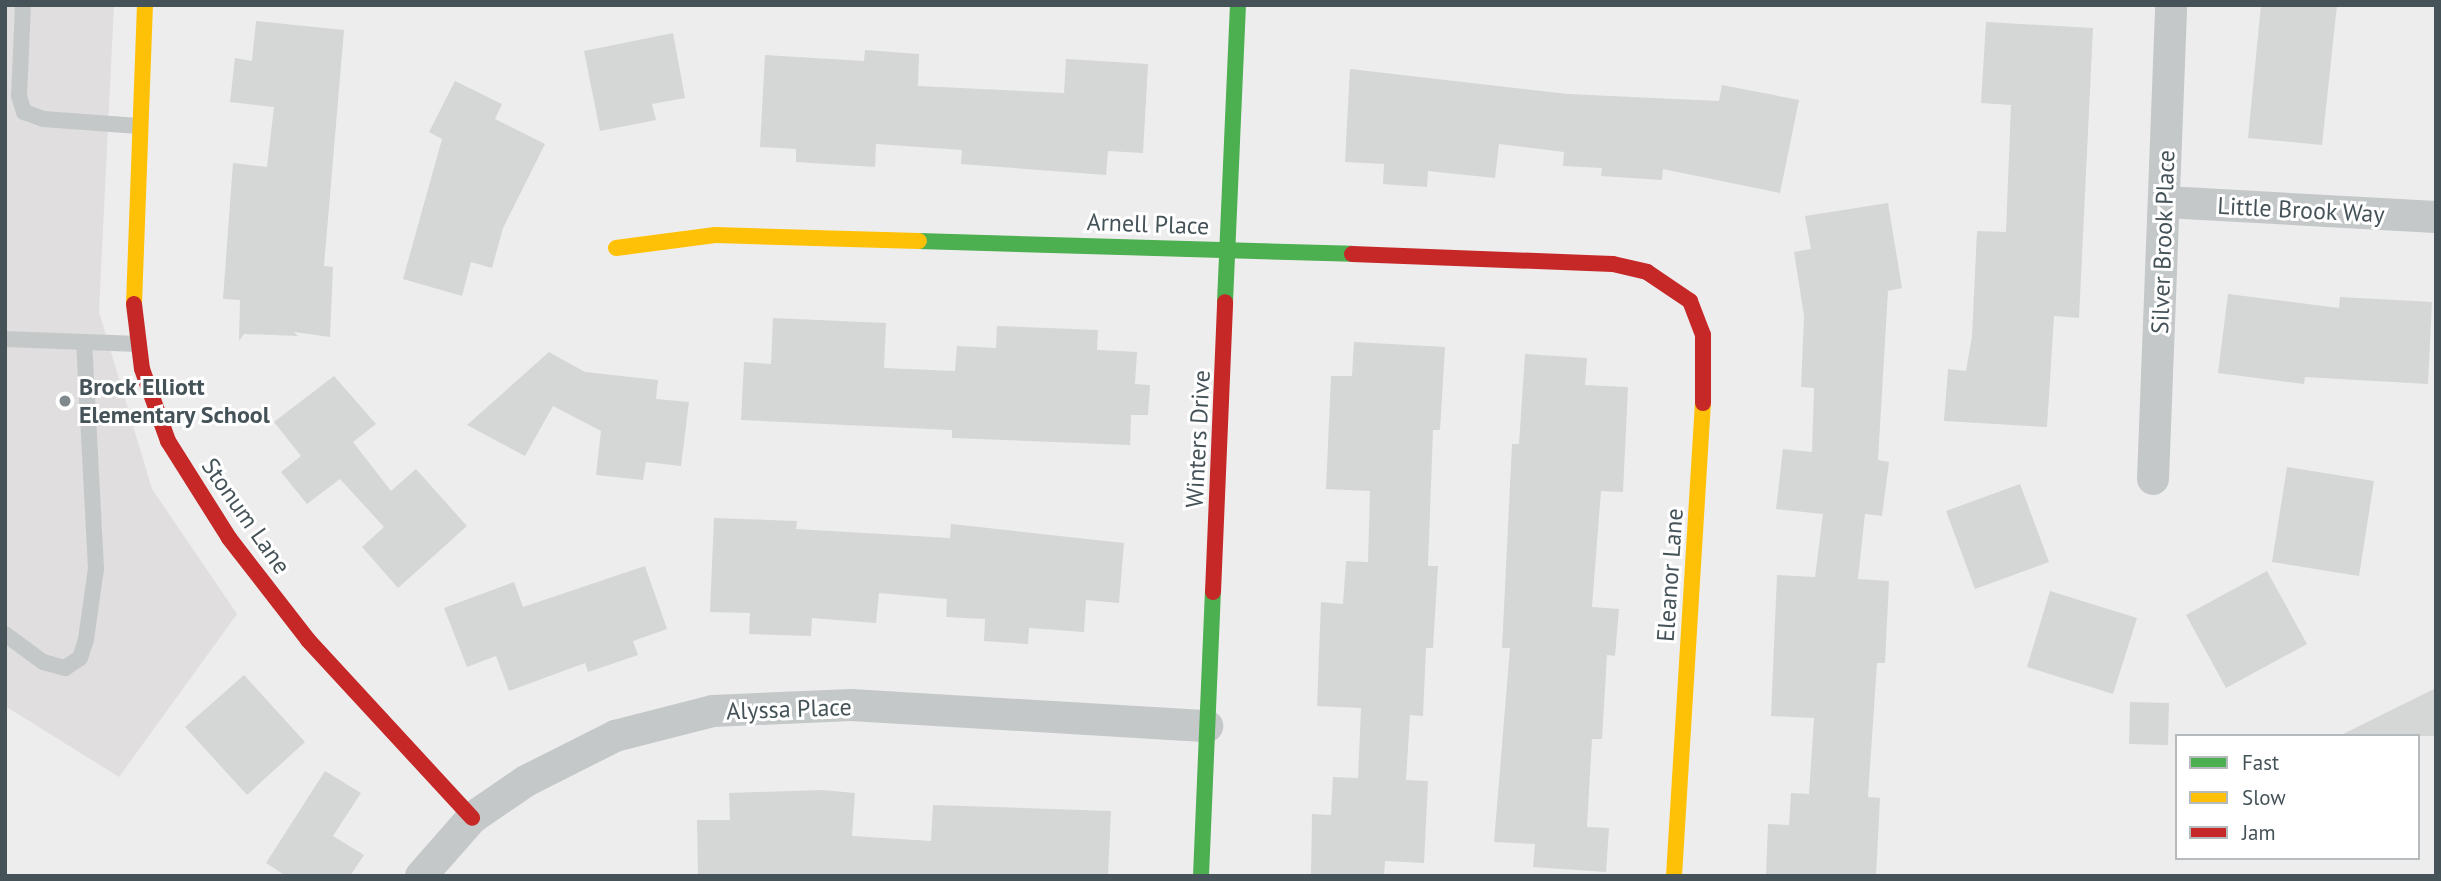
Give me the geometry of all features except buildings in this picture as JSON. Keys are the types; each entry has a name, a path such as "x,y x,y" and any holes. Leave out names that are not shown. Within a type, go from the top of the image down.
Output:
{"street":[{"name":"Stonum Lane","path":"145,5 132,286 142,369 168,441 229,538 308,640 472,818"},
{"name":"Winters Drive","path":"1201,876 1230,249 1238,5"},
{"name":"Silver Brook Place","path":"2153,479 2166,202 2171,5"},
{"name":"Little Brook Way","path":"2166,202 2436,217"},
{"name":"Arnell Place","path":"617,248 715,235 1230,249 1613,264 1647,272 1674,286"},
{"name":"Eleanor Lane","path":"1674,286 1690,302 1703,335 1704,382 1674,876"},
{"name":"Alyssa Place","path":"421,876 472,818 526,781 615,736 713,711 851,705 1207,726"}],"lane":[{"path":"23,5 19,96 24,112 43,119 139,126"},
{"path":"5,339 139,344"},
{"path":"5,634 43,662 65,668 80,658 86,639 96,569 84,343"}],"shaded area":[{"name":"Brock Elliott Elementary School","path":"5,5 114,5 99,312 152,489 237,614 119,777 5,706"}],"traffic: fast":[{"path":"1225,302 1238,5"},
{"path":"919,241 1352,254"},
{"path":"1201,876 1213,592"}],"traffic: slow":[{"path":"134,304 145,5"},
{"path":"616,248 715,235 919,241"},
{"path":"1674,876 1703,403"}],"traffic: jam":[{"path":"1352,254 1613,264 1647,272 1690,301 1703,335 1703,403"},
{"path":"1213,592 1225,302"},
{"path":"134,304 142,369 168,441 229,538 308,640 472,818"}],"place":[{"name":"Brock Elliott Elementary School","path":"65,401"}]}
